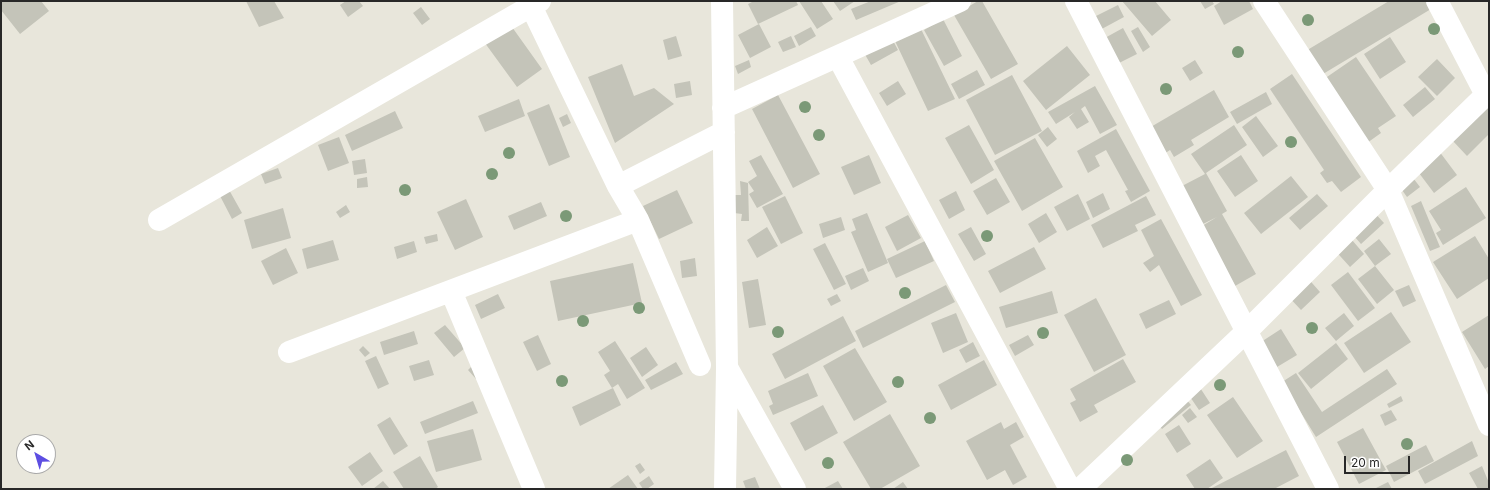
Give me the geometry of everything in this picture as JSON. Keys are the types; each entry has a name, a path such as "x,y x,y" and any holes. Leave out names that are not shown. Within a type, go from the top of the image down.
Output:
{"street":[{"path":"722,1 727,368 725,489"},
{"path":"723,108 960,1"},
{"path":"1076,1 1328,489"},
{"path":"1264,1 1388,190 1489,426"},
{"path":"1080,489 1246,331 1487,93 1437,1"},
{"path":"159,220 536,4 618,186 638,220 700,365"},
{"path":"838,57 1070,489"},
{"path":"618,186 724,132"},
{"path":"289,352 638,220"},
{"path":"451,291 534,489"},
{"path":"727,368 796,489"}],"building":[{"path":"1,1 41,1 49,11 20,34 1,10"},
{"path":"246,1 274,1 284,18 259,27"},
{"path":"346,1 359,1 363,6 348,17 340,5"},
{"path":"754,1 796,1 798,5 758,24 748,4"},
{"path":"799,1 821,1 833,19 817,29"},
{"path":"833,1 855,1 840,11"},
{"path":"871,1 901,1 856,20 851,9"},
{"path":"978,1 982,1 1018,64 991,79 954,15"},
{"path":"1122,1 1155,1 1171,20 1152,36"},
{"path":"1200,1 1212,1 1214,4 1205,9"},
{"path":"1222,1 1249,1 1253,9 1224,25 1214,6"},
{"path":"1389,1 1426,1 1431,9 1318,77 1304,52"},
{"path":"1118,5 1124,17 1098,31 1092,18"},
{"path":"421,7 430,19 422,25 413,13"},
{"path":"943,19 962,56 944,66 924,30"},
{"path":"507,20 542,69 517,87 482,39"},
{"path":"759,24 771,47 750,58 738,35"},
{"path":"811,27 816,36 799,46 794,36"},
{"path":"1138,27 1150,47 1143,52 1131,31"},
{"path":"1123,28 1137,54 1117,64 1103,39"},
{"path":"921,29 955,99 928,111 895,41"},
{"path":"890,35 898,50 871,65 863,51"},
{"path":"676,36 682,56 668,60 663,40"},
{"path":"791,36 796,47 783,52 778,42"},
{"path":"1390,37 1406,62 1380,79 1364,54"},
{"path":"1067,46 1090,75 1046,110 1023,81"},
{"path":"1356,57 1396,116 1378,128 1381,133 1367,143 1324,79"},
{"path":"1437,59 1455,78 1437,96 1418,77"},
{"path":"749,60 751,67 738,74 735,66"},
{"path":"1195,60 1203,73 1190,81 1182,68"},
{"path":"622,64 634,96 654,88 674,104 615,143 588,77"},
{"path":"977,70 985,85 959,99 951,84"},
{"path":"1292,74 1361,177 1341,192 1332,181 1327,183 1320,173 1324,170 1270,89"},
{"path":"1012,75 1042,131 995,155 966,100"},
{"path":"690,81 692,95 676,98 674,84"},
{"path":"898,81 906,94 887,106 879,93"},
{"path":"1095,86 1117,125 1100,134 1085,106 1081,109 1089,122 1077,129 1069,117 1075,112 1056,124 1048,112"},
{"path":"1425,87 1435,99 1413,117 1403,105"},
{"path":"1214,90 1229,117 1191,140 1194,145 1174,157 1170,150 1164,154 1149,128"},
{"path":"1266,92 1272,104 1237,124 1230,112"},
{"path":"778,95 820,174 793,188 752,109"},
{"path":"519,99 525,116 485,132 478,116"},
{"path":"1489,102 1489,134 1467,156 1452,140"},
{"path":"549,104 570,157 549,166 527,113"},
{"path":"395,111 403,128 352,151 345,135"},
{"path":"567,114 571,123 563,127 559,118"},
{"path":"1256,116 1278,146 1263,157 1242,127"},
{"path":"969,125 994,170 971,184 945,138"},
{"path":"1234,125 1247,145 1206,173 1227,211 1222,214 1256,274 1235,286 1202,226 1217,217 1203,224 1182,186 1205,174 1191,154"},
{"path":"1048,127 1057,139 1047,147 1038,135"},
{"path":"1116,129 1150,191 1131,202 1125,191 1128,190 1106,150 1095,156 1100,166 1088,173 1077,151"},
{"path":"339,137 349,163 328,171 318,145"},
{"path":"1035,138 1063,187 1022,211 994,161"},
{"path":"1436,147 1457,175 1434,193 1413,165"},
{"path":"761,155 783,194 757,208 749,194 754,191 748,182 757,176 749,161"},
{"path":"869,155 881,183 854,195 841,167"},
{"path":"1241,155 1258,181 1235,197 1217,171"},
{"path":"365,159 367,173 354,175 352,161"},
{"path":"278,168 282,178 265,184 261,174"},
{"path":"1410,174 1420,187 1407,197 1397,183"},
{"path":"1291,176 1308,197 1261,234 1244,213"},
{"path":"367,177 368,187 357,188 357,179"},
{"path":"996,178 1010,202 987,215 973,191"},
{"path":"740,181 748,183 749,221 741,221 742,214 734,213 734,195 741,195"},
{"path":"1466,187 1486,218 1443,245 1436,233 1441,230 1429,211"},
{"path":"228,188 242,213 232,219 219,194"},
{"path":"677,190 693,223 659,239 643,206"},
{"path":"956,191 965,210 949,219 939,200"},
{"path":"1103,193 1110,209 1093,218 1086,202"},
{"path":"1078,194 1090,219 1067,231 1054,207"},
{"path":"1317,194 1328,206 1300,230 1289,218"},
{"path":"785,196 803,233 781,244 762,207"},
{"path":"1146,196 1156,215 1135,225 1138,231 1103,248 1091,225"},
{"path":"466,199 483,237 455,250 437,212"},
{"path":"1421,201 1440,247 1430,251 1411,206"},
{"path":"541,202 547,216 514,230 508,216"},
{"path":"346,205 350,212 340,218 336,212"},
{"path":"283,208 291,238 252,249 244,220"},
{"path":"1371,209 1384,223 1361,244 1348,229"},
{"path":"867,213 888,263 868,272 851,232 856,230 852,219"},
{"path":"1046,213 1057,232 1039,243 1028,224"},
{"path":"908,215 921,238 897,251 885,227"},
{"path":"841,217 845,230 823,238 819,224"},
{"path":"1161,219 1202,295 1181,306 1159,265 1150,272 1143,263 1154,256 1141,230"},
{"path":"767,227 778,246 757,258 747,240"},
{"path":"971,227 986,254 974,261 958,234"},
{"path":"1346,233 1364,254 1350,267 1331,246"},
{"path":"437,234 438,241 426,244 424,237"},
{"path":"1475,236 1489,259 1489,278 1457,299 1433,262"},
{"path":"1379,239 1391,254 1375,266 1364,251"},
{"path":"333,240 339,260 307,269 302,249"},
{"path":"414,241 417,252 397,259 394,247"},
{"path":"925,241 934,261 896,278 887,259"},
{"path":"825,243 846,284 834,290 813,249"},
{"path":"1034,247 1046,269 1000,293 988,271"},
{"path":"286,248 298,273 273,285 261,261"},
{"path":"695,258 697,276 682,278 680,261"},
{"path":"633,263 642,303 558,321 550,281"},
{"path":"1375,266 1394,290 1377,304 1358,279"},
{"path":"863,268 869,281 851,290 845,276"},
{"path":"1348,272 1375,308 1358,321 1331,285"},
{"path":"1305,275 1320,292 1301,310 1285,293"},
{"path":"758,279 766,325 749,328 742,282"},
{"path":"946,285 955,302 863,348 855,331"},
{"path":"1409,285 1416,301 1403,307 1395,291"},
{"path":"1052,291 1058,313 1006,328 999,307"},
{"path":"498,294 505,308 481,319 475,305"},
{"path":"837,294 841,301 831,306 827,299"},
{"path":"1096,298 1126,355 1094,372 1064,315"},
{"path":"1169,300 1176,314 1146,329 1139,314"},
{"path":"1391,312 1411,342 1364,373 1344,343"},
{"path":"956,313 968,342 943,353 931,323"},
{"path":"1344,313 1354,326 1336,341 1325,328"},
{"path":"1489,315 1489,366 1485,369 1462,332"},
{"path":"843,316 856,341 785,379 772,354"},
{"path":"445,325 465,348 454,357 434,333"},
{"path":"1281,329 1297,355 1277,367 1261,342"},
{"path":"414,331 418,344 384,355 380,342"},
{"path":"538,335 551,364 537,371 523,342"},
{"path":"1028,335 1034,345 1015,356 1009,345"},
{"path":"615,341 645,388 627,399 618,384 612,388 604,375 610,371 598,352"},
{"path":"973,342 980,356 966,363 959,350"},
{"path":"1336,343 1348,359 1311,389 1298,373"},
{"path":"363,346 370,353 365,357 359,350"},
{"path":"646,347 658,365 642,377 630,358"},
{"path":"855,348 887,402 854,421 823,366"},
{"path":"376,356 389,384 378,389 365,361"},
{"path":"1123,359 1136,382 1094,405 1098,412 1080,422 1070,403 1076,400 1070,389"},
{"path":"429,360 434,375 414,381 409,366"},
{"path":"984,360 997,385 951,410 938,385"},
{"path":"676,362 683,374 651,390 645,380"},
{"path":"475,363 483,373 476,379 468,370"},
{"path":"1387,369 1397,384 1316,437 1282,382 1296,373 1322,412"},
{"path":"808,373 818,396 773,415 769,406 773,404 768,391"},
{"path":"1195,380 1210,403 1199,410 1184,388"},
{"path":"613,388 621,405 580,426 572,407"},
{"path":"1180,392 1191,405 1162,429 1151,416"},
{"path":"1401,396 1403,401 1389,408 1387,404"},
{"path":"1233,397 1263,441 1237,458 1207,415"},
{"path":"473,401 478,413 425,434 420,422"},
{"path":"823,405 838,433 805,451 790,423"},
{"path":"1190,408 1197,417 1188,423 1182,415"},
{"path":"1391,410 1397,420 1385,426 1380,415"},
{"path":"890,414 920,466 880,489 871,489 843,442"},
{"path":"390,417 408,446 394,455 377,425"},
{"path":"1001,422 1004,429 1016,422 1024,437 1010,445 1027,477 1013,485 1005,470 987,480 966,441"},
{"path":"1179,425 1191,444 1177,453 1165,434"},
{"path":"1363,428 1386,470 1359,484 1337,442"},
{"path":"473,429 482,460 436,472 427,441"},
{"path":"1472,441 1478,456 1425,484 1418,471"},
{"path":"1426,445 1434,461 1394,482 1386,466"},
{"path":"1286,450 1299,476 1274,489 1210,489"},
{"path":"370,452 383,471 362,486 348,467"},
{"path":"420,456 438,487 435,489 404,489 393,472"},
{"path":"1210,459 1223,478 1207,489 1195,489 1186,475"},
{"path":"640,463 645,470 640,474 635,466"},
{"path":"1482,466 1489,483 1489,488 1487,489 1478,489 1469,473"},
{"path":"628,475 638,489 608,489"},
{"path":"649,476 654,484 647,489 643,489 639,483"},
{"path":"755,477 760,489 746,489 743,481"},
{"path":"383,481 390,489 373,489"},
{"path":"838,481 843,489 823,489"},
{"path":"903,482 908,489 893,489"},
{"path":"1388,482 1392,489 1374,489"}]}
